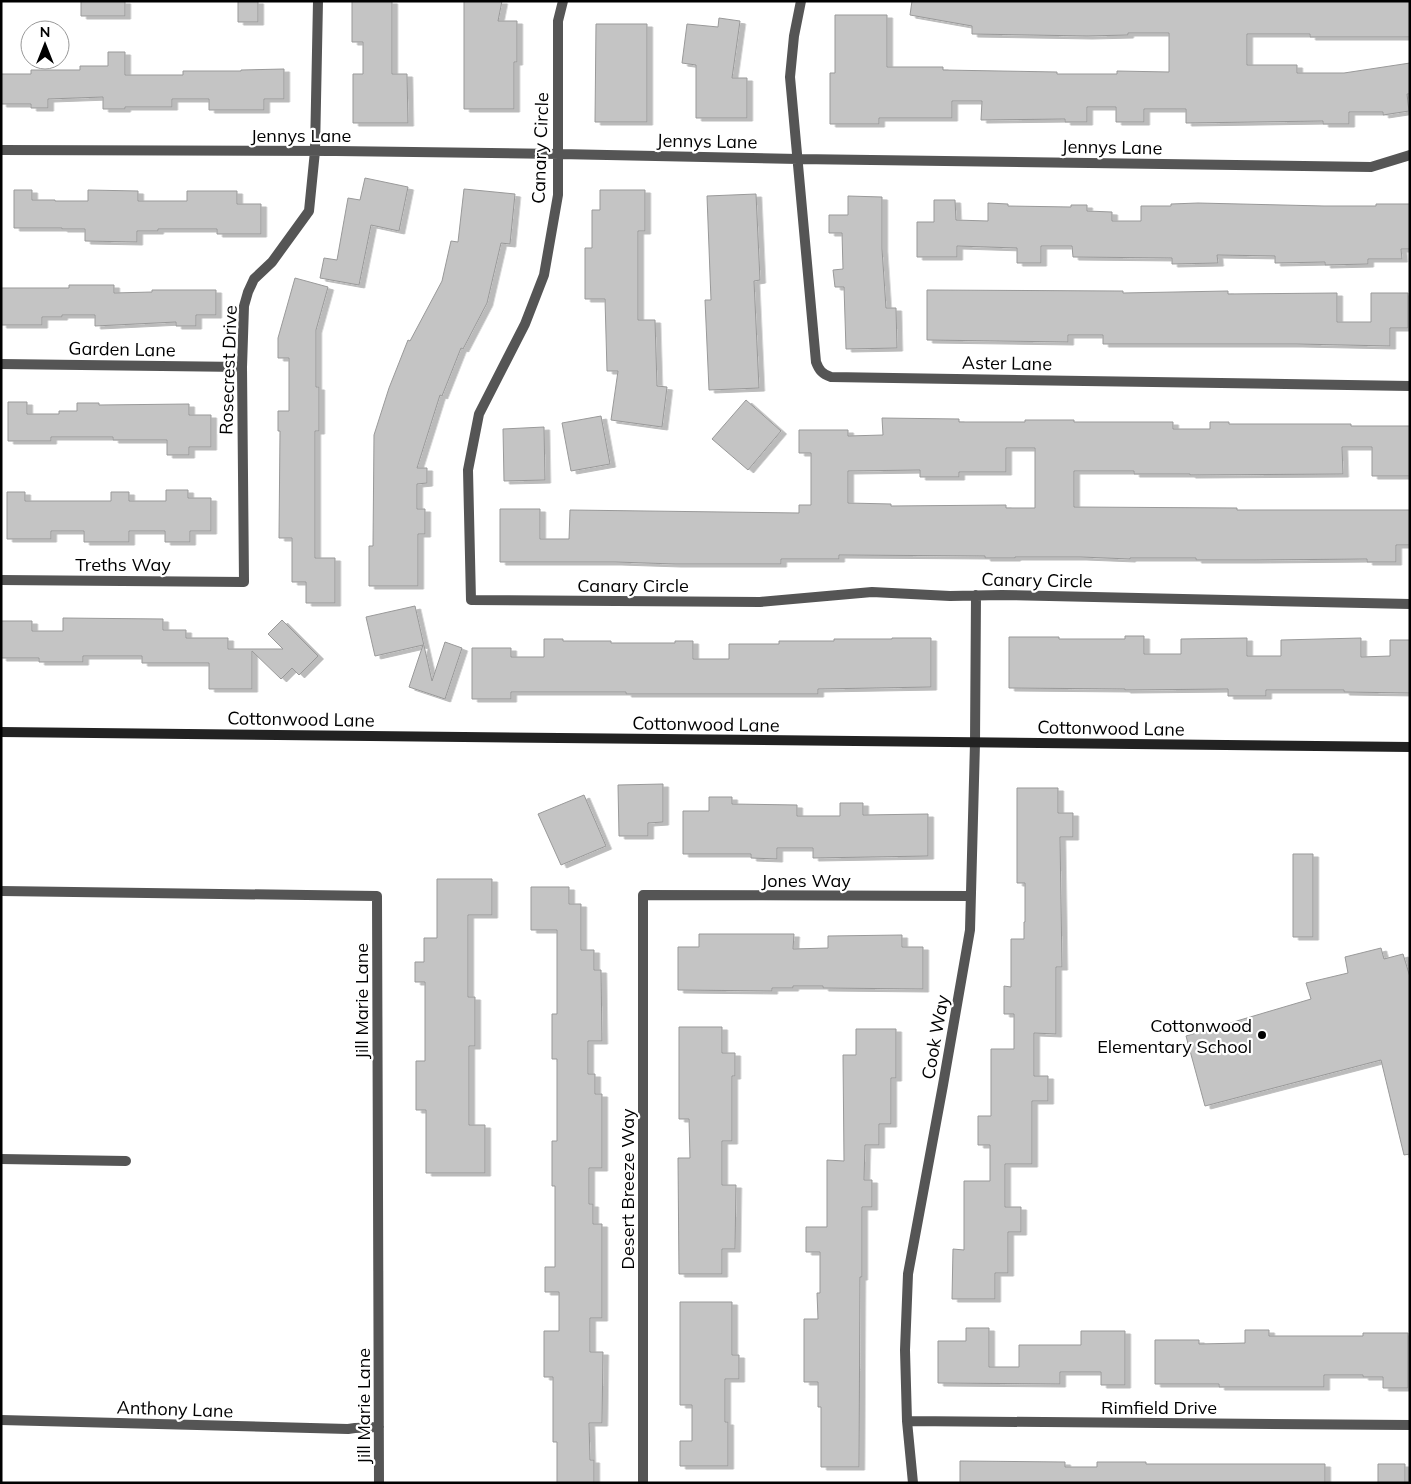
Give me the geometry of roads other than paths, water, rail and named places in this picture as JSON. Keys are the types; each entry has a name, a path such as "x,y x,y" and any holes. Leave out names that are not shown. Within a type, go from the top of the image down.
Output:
{"main road":[{"name":"Cottonwood Lane","path":"1,732 1410,748"}],"street":[{"name":"Rosecrest Drive","path":"244,582 242,367 244,306 254,278 272,262 310,212 315,151 318,1"},
{"name":"Canary Circle","path":"563,1 558,21 558,194 544,275 525,324 479,414 468,470 471,600 760,602 872,592 950,596 1410,604"},
{"path":"798,159 790,77 794,36 801,1"},
{"name":"Jennys Lane","path":"1,150 559,154 1371,167 1410,155"},
{"name":"Aster Lane","path":"798,159 816,362 820,372 825,375 831,377 1410,386"},
{"name":"Garden Lane","path":"1,364 242,367"},
{"name":"Treths Way","path":"1,580 244,582"},
{"name":"Cook Way","path":"913,1483 907,1421 905,1350 908,1274 970,930 975,743 976,595"},
{"name":"Jill Marie Lane","path":"1,891 377,896 379,1483"},
{"name":"Jones Way","path":"643,895 970,896"},
{"name":"Desert Breeze Way","path":"643,895 643,1483"},
{"path":"1,1159 126,1161"},
{"name":"Anthony Lane","path":"1,1420 348,1429 379,1427"},
{"name":"Rimfield Drive","path":"907,1421 1410,1425"}],"place":[{"name":"Cottonwood Elementary School","path":"1262,1035"}]}
